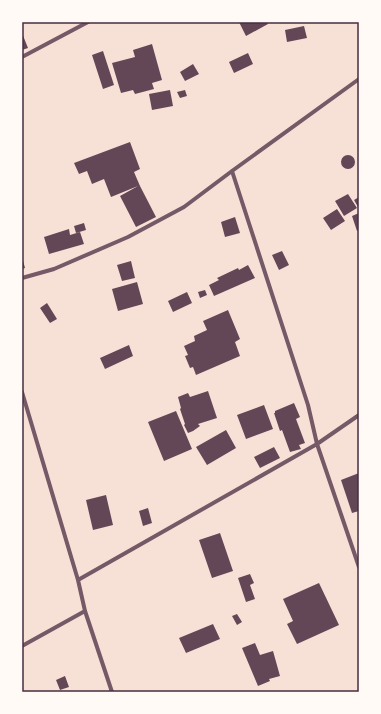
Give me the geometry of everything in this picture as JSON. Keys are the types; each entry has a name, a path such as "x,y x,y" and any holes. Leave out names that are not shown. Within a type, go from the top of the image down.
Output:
{"street":[{"path":"22,57 88,22"},
{"path":"22,278 54,269 128,237 184,207 359,79"},
{"path":"232,171 308,405 317,444 359,567"},
{"path":"22,392 78,580 85,611 112,692"},
{"path":"78,580 317,444 359,415"},
{"path":"22,646 85,611"}],"building":[{"path":"239,22 267,22 268,24 246,36"},
{"path":"304,26 307,38 287,42 285,30"},
{"path":"22,33 28,48 22,50"},
{"path":"152,44 162,80 152,83 154,89 135,94 133,90 121,93 112,63 135,57 133,50"},
{"path":"103,51 114,85 103,89 92,55"},
{"path":"248,53 253,64 234,73 229,62"},
{"path":"193,64 199,74 185,81 180,72"},
{"path":"170,90 173,106 152,110 149,94"},
{"path":"185,90 187,96 180,98 177,92"},
{"path":"130,142 140,169 134,172 156,217 136,227 120,196 138,186 111,197 104,179 92,184 87,171 79,174 74,163"},
{"path":"348,155 353,157 355,162 353,167 348,169 343,167 341,162 343,157"},
{"path":"348,194 357,208 344,216 335,201"},
{"path":"359,197 359,206 358,207 354,200"},
{"path":"337,209 345,221 331,230 323,218"},
{"path":"359,213 359,230 357,231 352,216"},
{"path":"235,217 240,233 225,237 221,222"},
{"path":"84,223 86,230 76,233 74,226"},
{"path":"69,229 70,235 80,232 84,244 49,254 44,237"},
{"path":"282,251 289,265 279,270 272,255"},
{"path":"22,257 25,268 22,269"},
{"path":"131,261 135,278 122,281 117,265"},
{"path":"248,265 255,278 214,296 209,285 219,280 217,278"},
{"path":"137,282 143,304 118,311 112,289"},
{"path":"205,290 207,295 200,298 198,292"},
{"path":"187,292 192,303 173,312 168,301"},
{"path":"47,303 57,319 50,323 40,308"},
{"path":"228,310 240,339 235,342 240,356 196,375 193,367 190,368 185,356 188,355 184,346 195,341 194,336 207,330 203,321"},
{"path":"129,345 133,356 105,369 100,358"},
{"path":"208,391 217,418 198,424 200,426 188,433 184,425 178,397 188,393 190,397"},
{"path":"294,403 300,417 296,419 305,443 299,445 301,449 290,452 282,430 280,431 274,413 275,411"},
{"path":"264,405 273,429 246,439 237,415"},
{"path":"176,411 192,449 164,461 148,422"},
{"path":"226,430 236,448 207,465 196,447"},
{"path":"274,447 280,458 260,468 254,457"},
{"path":"359,473 359,511 352,513 341,480"},
{"path":"106,495 113,525 93,530 86,500"},
{"path":"148,508 152,523 143,526 139,511"},
{"path":"220,533 233,571 212,578 199,540"},
{"path":"250,574 254,583 250,585 255,599 246,602 238,578"},
{"path":"319,583 339,625 297,644 287,624 293,621 283,599"},
{"path":"237,614 242,622 237,625 232,616"},
{"path":"213,624 220,639 186,653 179,638"},
{"path":"255,643 260,655 273,651 280,676 269,679 270,681 258,686 242,648"},
{"path":"65,676 69,687 60,690 56,680"}]}
